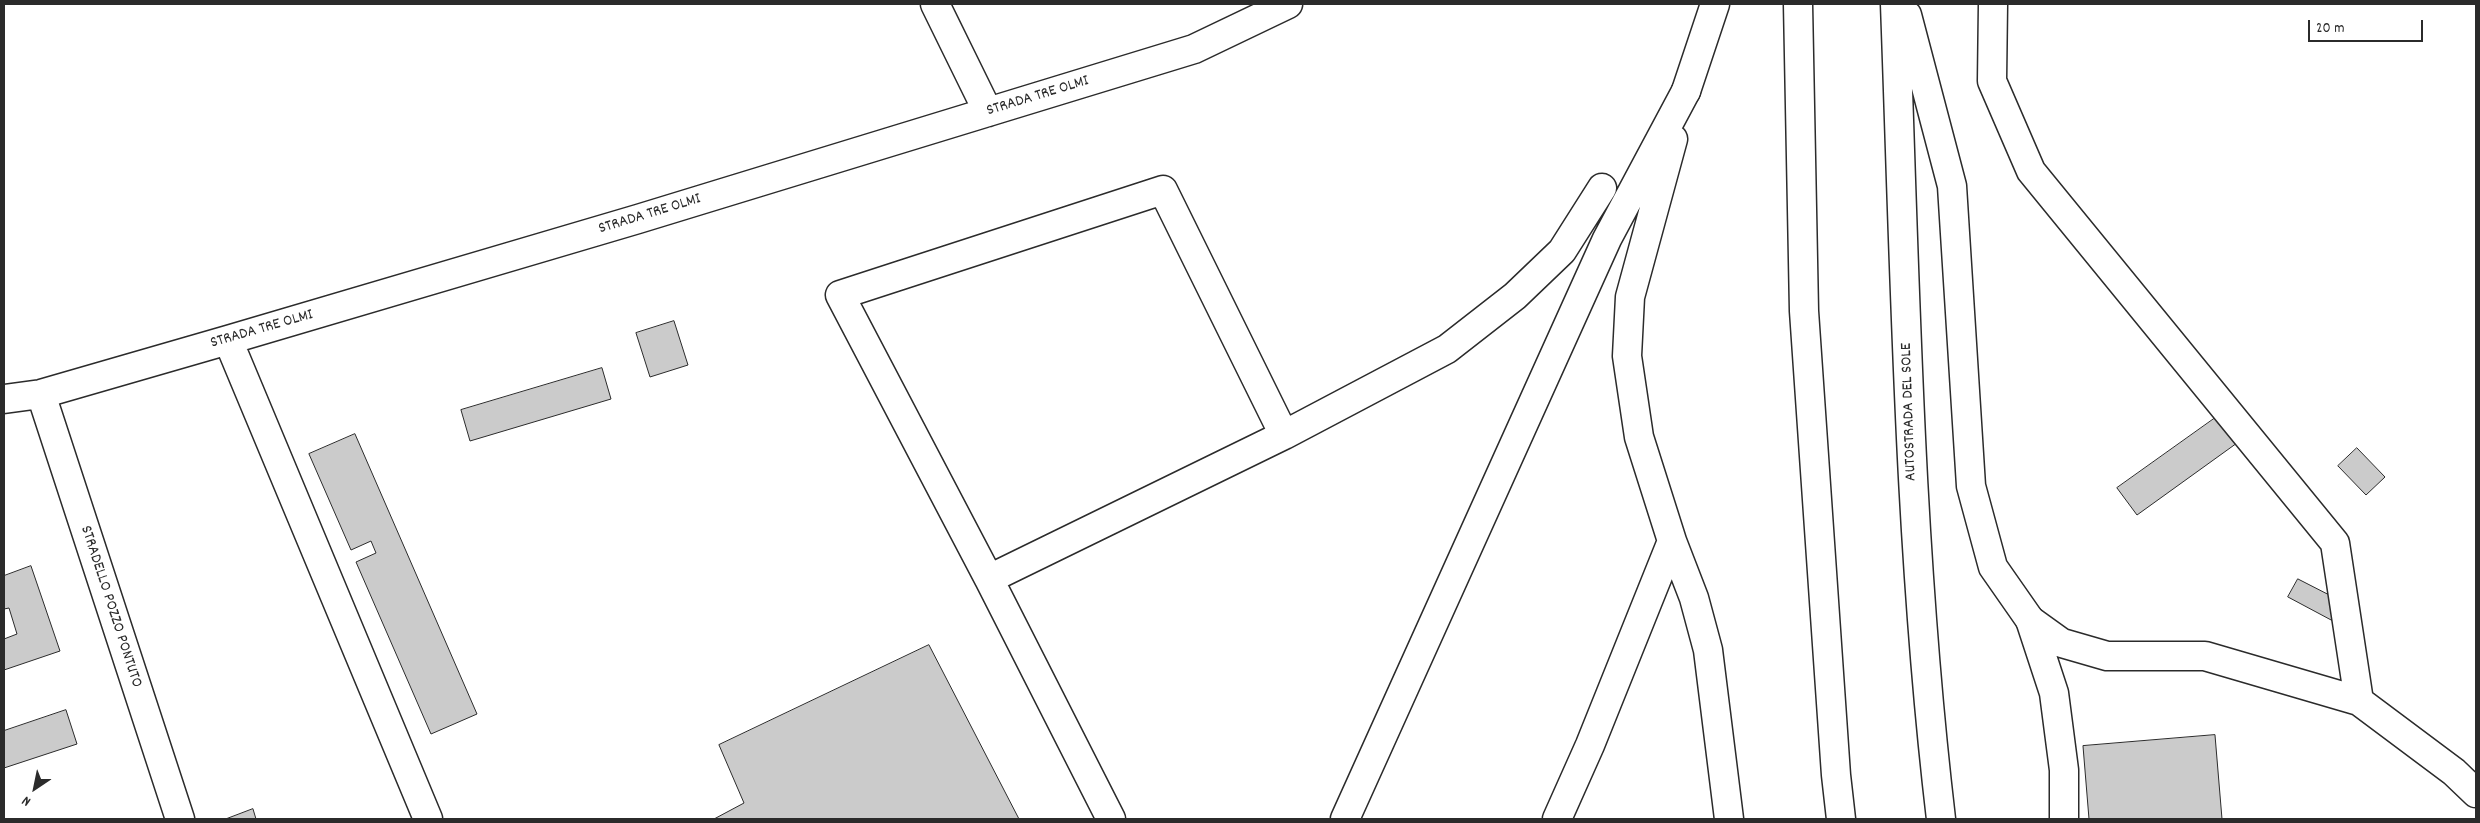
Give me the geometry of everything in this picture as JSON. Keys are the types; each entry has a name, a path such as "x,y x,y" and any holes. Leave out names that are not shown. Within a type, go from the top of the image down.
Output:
{"main road":[{"path":"935,4 988,112"},
{"name":"STRADA TRE OLMI","path":"4,399 41,394 228,340 638,219 1194,49 1288,4"},
{"path":"1715,4 1686,91 1630,297 1627,356 1639,437 1672,540 1694,598 1708,650 1729,819"},
{"path":"1798,4 1804,310 1836,776 1841,819"},
{"name":"AUTOSTRADA DEL SOLE","path":"1895,4 1914,499 1934,758 1941,819"},
{"path":"1904,4 1952,186 1971,486 1993,567 2030,620 2054,693 2064,770 2064,819"},
{"path":"1993,4 1992,81 2030,171 2335,544 2359,701"},
{"path":"1345,819 1607,239 1686,91"},
{"path":"989,579 1284,435 1455,343 1515,296 1562,251 1602,188"},
{"path":"1108,818 989,579 840,295 1163,190 1284,435"},
{"path":"228,340 428,819"},
{"name":"STRADELLO POZZO PONTUTO","path":"41,394 180,819"},
{"path":"1557,819 1590,745 1672,540"},
{"path":"2030,620 2062,643 2108,656 2205,656 2359,701 2454,772 2476,793"}],"building":[{"path":"674,321 688,365 650,377 636,333"},
{"path":"602,368 611,399 470,441 461,410"},
{"path":"2218,416 2237,443 2137,515 2117,488"},
{"path":"355,434 477,714 431,734 356,562 376,553 371,541 351,550 309,454"},
{"path":"2357,448 2385,477 2366,495 2338,466"},
{"path":"31,566 60,651 4,670 4,639 17,634 9,608 4,609 4,576"},
{"path":"2298,579 2343,602 2333,621 2288,597"},
{"path":"929,645 1019,819 714,819 744,803 719,745"},
{"path":"66,710 77,744 4,768 4,731"},
{"path":"2215,735 2222,819 2089,819 2083,746"},
{"path":"253,809 256,819 226,819"}]}
